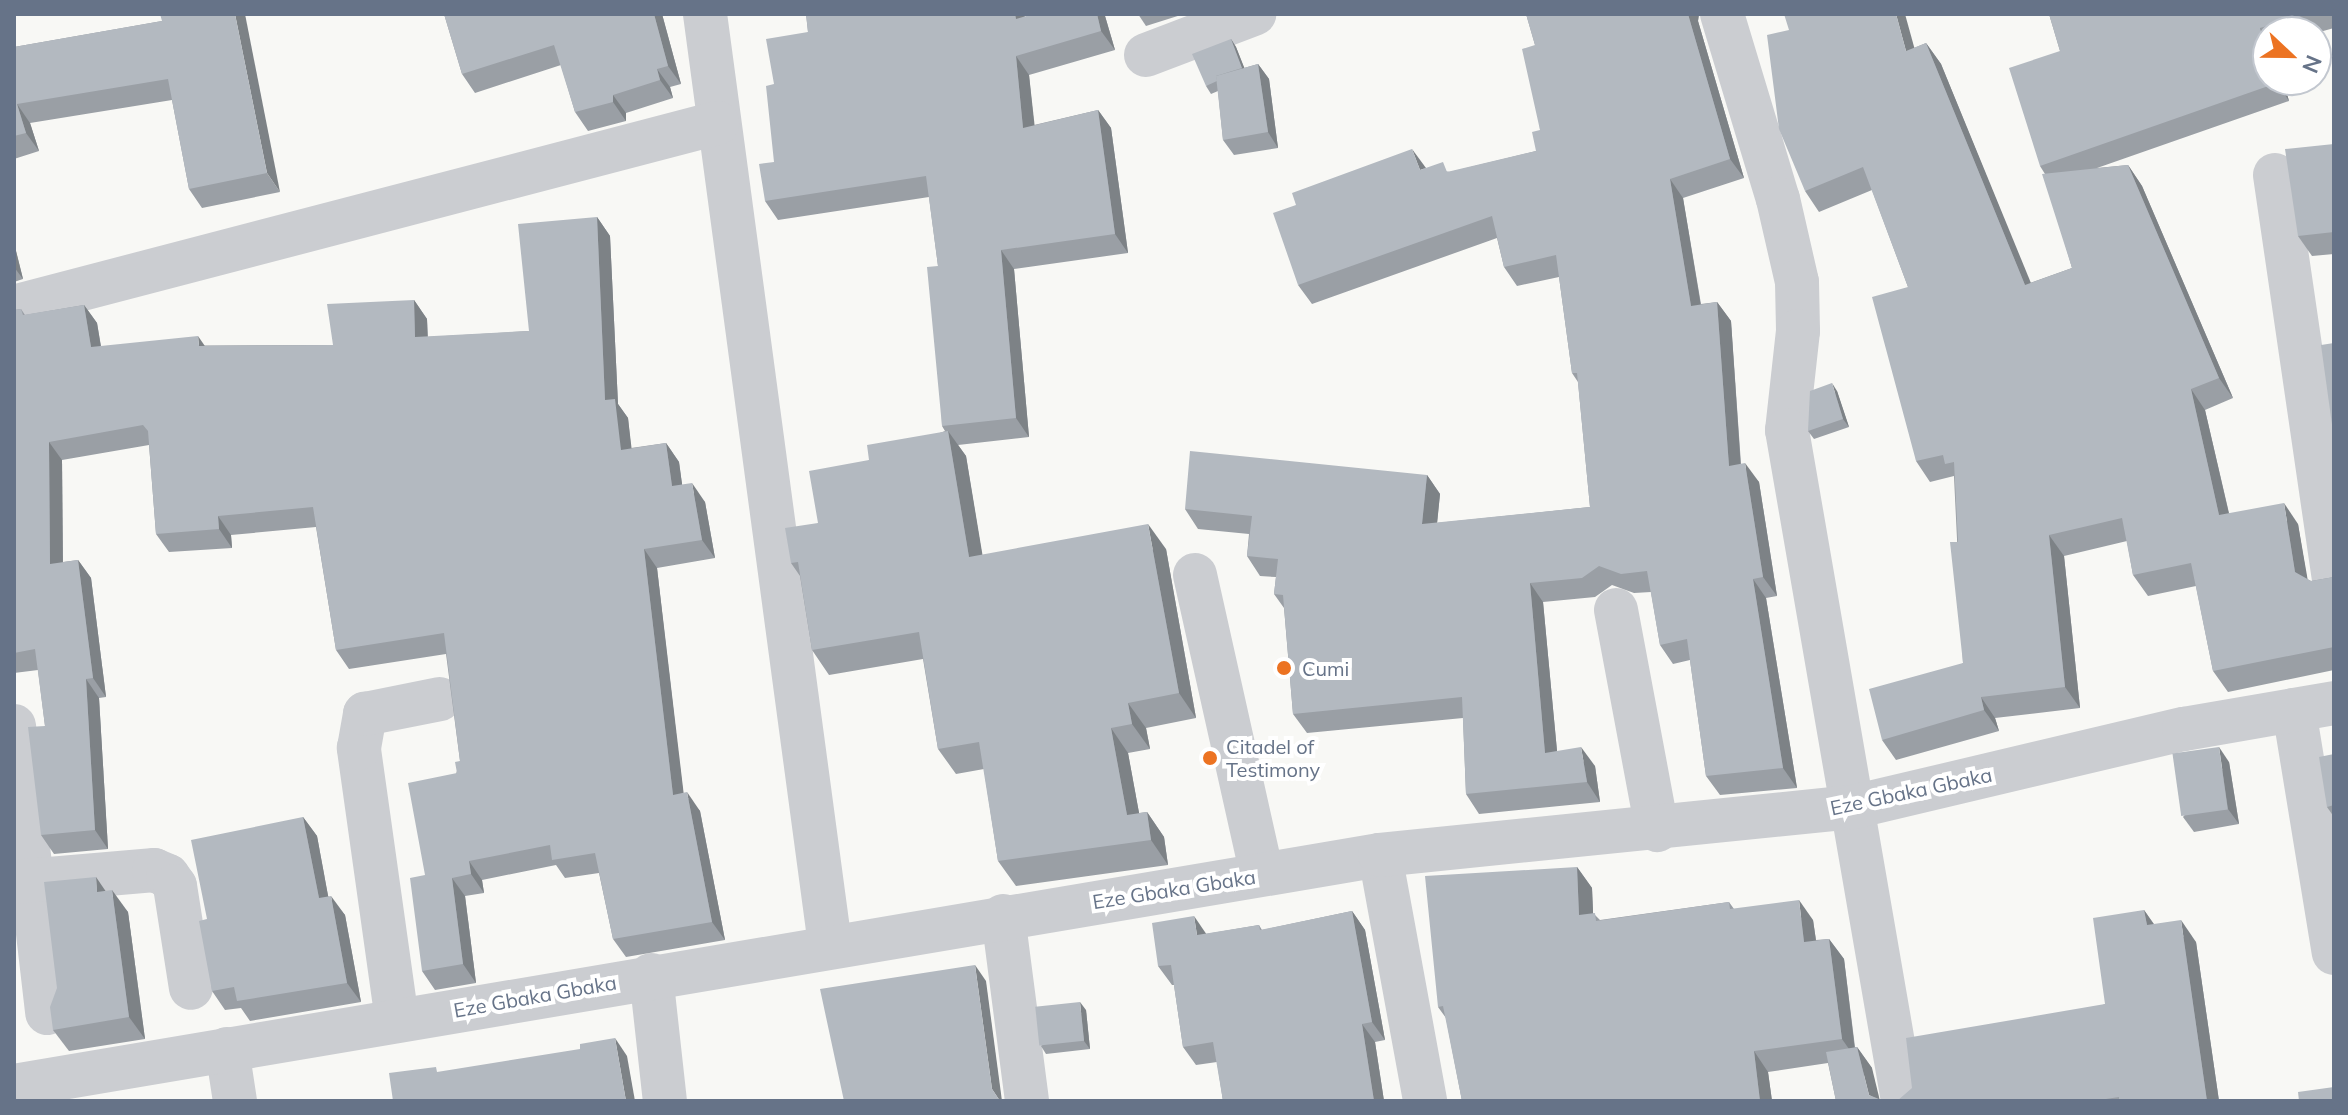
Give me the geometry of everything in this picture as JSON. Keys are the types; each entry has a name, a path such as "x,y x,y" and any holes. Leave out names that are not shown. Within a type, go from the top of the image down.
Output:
{"street":[{"path":"705,14 717,123 830,945"},
{"path":"1146,55 1254,14"},
{"path":"1722,14 1778,199 1797,282 1798,331 1787,430 1903,1101"},
{"path":"17,306 717,123"},
{"path":"2275,175 2334,578"},
{"path":"1195,575 1262,874"},
{"path":"1616,610 1657,830"},
{"path":"397,1020 359,748 365,714 440,699"},
{"path":"2314,706 2334,953"},
{"name":"Eze Gbaka Gbaka","path":"14,1086 651,975 1380,855 1657,830 1853,807 2184,729 2314,706"},
{"path":"14,726 22,881 47,1013"},
{"path":"1380,855 1425,1101"},
{"path":"22,881 154,870 168,876 175,886 191,988"},
{"path":"1003,916 1027,1101"},
{"path":"651,975 665,1101"},
{"path":"227,1049 235,1101"}],"building":[{"path":"160,14 235,14 267,173 189,189 168,79 17,104 26,133 14,136 14,47 162,21"},
{"path":"444,14 654,14 668,66 657,69 660,80 613,95 613,102 575,112 554,45 462,74"},
{"path":"806,14 1015,14 1016,19 1033,14 1097,14 1101,31 1016,56 1023,128 1098,110 1115,234 1001,250 1016,418 942,426 927,267 938,266 926,176 765,201 759,164 774,162 766,86 774,84 766,39 808,32"},
{"path":"1526,14 1688,14 1730,159 1670,179 1691,306 1717,302 1729,466 1745,463 1763,577 1753,579 1783,768 1706,776 1687,639 1660,645 1647,571 1621,574 1599,566 1582,578 1530,583 1545,753 1581,747 1587,782 1466,794 1462,697 1293,714 1283,595 1274,594 1278,559 1247,556 1252,516 1185,509 1190,451 1427,475 1422,524 1590,507 1577,373 1572,373 1556,255 1504,267 1492,216 1298,285 1273,213 1296,205 1292,193 1412,149 1420,170 1443,162 1447,172 1536,151 1532,132 1540,130 1522,49 1535,45"},
{"path":"1784,14 1896,14 1906,51 1926,43 2025,285 2072,268 2042,174 2128,165 2219,378 2191,389 2219,515 2284,503 2295,572 2311,581 2334,577 2334,647 2213,671 2191,563 2133,575 2122,518 2049,535 2065,687 1981,697 1984,710 1882,740 1869,689 1963,663 1950,542 1958,542 1954,462 1945,464 1943,455 1916,461 1872,297 1908,287 1863,167 1805,191 1779,129 1767,35 1789,30"},
{"path":"2049,14 2309,14 2252,16 2252,92 2040,166 2009,68 2060,51"},
{"path":"1231,39 1242,68 1216,76 1217,81 1206,86 1192,54"},
{"path":"1258,64 1268,132 1223,140 1216,76"},
{"path":"2334,144 2334,232 2298,236 2285,149"},
{"path":"597,217 605,400 615,399 621,450 666,443 672,486 692,483 702,540 644,549 673,795 687,792 712,922 613,939 595,853 552,860 550,845 469,861 471,874 452,878 463,964 422,971 410,878 425,875 408,783 457,773 455,762 460,761 444,633 336,650 313,507 218,516 219,529 156,534 148,431 143,425 49,442 50,564 78,560 93,678 86,679 95,830 41,835 28,727 45,726 35,649 14,653 14,310 21,309 23,315 84,305 91,347 198,336 199,346 333,345 327,304 414,300 415,337 529,331 518,224"},
{"path":"2334,343 2334,439 2321,345"},
{"path":"1832,383 1843,419 1808,431 1810,391"},
{"path":"948,431 969,557 1148,524 1179,693 1128,703 1132,724 1111,728 1127,815 1147,812 1151,840 998,861 979,742 938,749 919,632 812,650 798,562 791,563 785,528 818,523 809,471 869,460 867,445"},
{"path":"2219,747 2228,809 2181,816 2172,754"},
{"path":"2334,754 2334,805 2327,807 2319,757"},
{"path":"303,817 319,898 331,896 347,983 237,1001 234,987 212,991 199,921 207,919 191,840"},
{"path":"1577,867 1579,915 1595,913 1596,921 1729,902 1730,909 1799,900 1804,942 1829,939 1842,1039 1754,1051 1760,1101 1462,1101 1443,1006 1438,1007 1425,876"},
{"path":"96,877 97,892 112,890 129,1017 53,1030 50,1007 57,988 44,882"},
{"path":"2144,910 2147,925 2181,920 2207,1101 2119,1101 2119,1097 2093,1101 1897,1101 1912,1088 1906,1038 2105,1004 2093,918"},
{"path":"1352,911 1372,1022 1362,1024 1374,1101 1223,1101 1213,1042 1183,1047 1171,965 1158,966 1152,923 1194,916 1197,935 1259,925 1260,930"},
{"path":"975,965 992,1089 1000,1101 844,1101 820,989"},
{"path":"1080,1002 1084,1041 1039,1045 1035,1007"},
{"path":"615,1038 626,1101 393,1101 389,1073 436,1067 437,1072 580,1049 580,1044"},
{"path":"1857,1047 1869,1095 1884,1101 1836,1101 1826,1052"},
{"path":"2334,1087 2334,1101 2299,1101 2298,1092"}],"place":[{"name":"Cumi","path":"1284,668"},
{"name":"Citadel of Testimony","path":"1210,758"}]}
